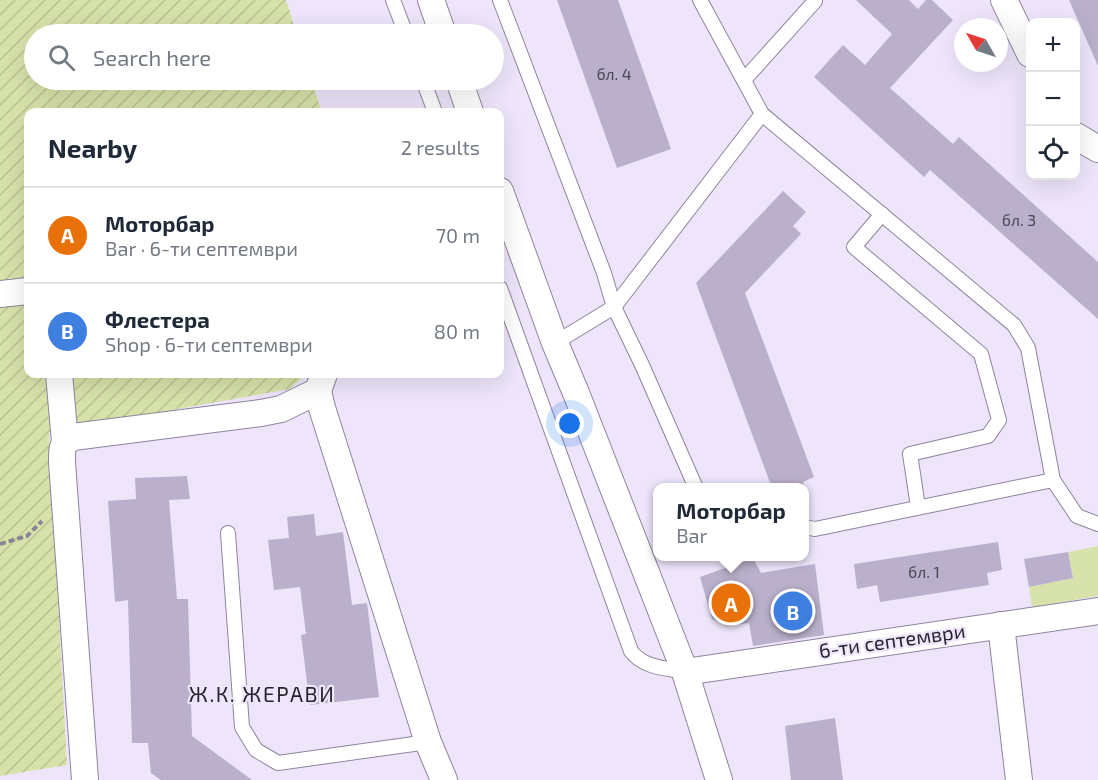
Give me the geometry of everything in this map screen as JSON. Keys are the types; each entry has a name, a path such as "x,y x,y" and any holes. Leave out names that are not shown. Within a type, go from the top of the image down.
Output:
{"street":[{"path":"431,0 439,24"},
{"path":"1004,0 1026,46"},
{"path":"462,90 469,108"},
{"path":"1080,138 1098,149"},
{"path":"506,225 576,393 685,672 719,780"},
{"path":"0,294 24,291"},
{"path":"59,378 65,442 62,450 64,499 83,780"},
{"path":"65,442 73,437 281,409 321,382"},
{"path":"321,382 322,408 358,525 428,742 444,780"},
{"name":"6-ти септември","path":"685,672 1098,611"},
{"path":"1001,625 1019,780"}],"lane":[{"path":"393,0 402,24"},
{"path":"500,0 599,262 614,308 642,365 694,483"},
{"path":"700,0 762,114 1014,325 1028,348 1053,480 1077,516 1098,524"},
{"path":"744,80 815,1"},
{"path":"427,90 434,108"},
{"path":"555,342 614,308 762,114"},
{"path":"882,214 854,247 981,354 999,420 988,436 910,454 918,507"},
{"path":"504,299 631,651 636,658 647,664 685,672"},
{"path":"809,528 815,529 1053,480"},
{"path":"228,533 242,727 256,750 278,763 428,742"}],"path":[{"path":"0,544 27,536 64,499"}],"green space":[{"path":"0,0 286,0 294,24 24,24 24,90 314,90 321,108 24,108 24,378 302,378 290,389 49,432 67,765 0,776"},
{"path":"1098,546 1098,596 1032,607 1029,587 1073,578 1068,552"}],"building":[{"path":"557,0 618,0 671,149 617,168"},
{"path":"856,0 909,0 918,9 926,0 932,0 953,20 890,88 953,144 959,137 1098,262 1098,319 930,170 924,177 814,77 843,45 865,65 892,34"},
{"path":"1069,0 1098,0 1098,66 1080,25 1080,18 1077,18"},
{"path":"783,191 806,212 793,226 801,234 745,293 814,477 803,483 770,483 696,283"},
{"path":"187,476 190,499 169,500 177,599 188,599 192,736 252,780 161,780 151,773 148,743 132,743 128,600 115,602 108,501 136,499 135,478"},
{"path":"314,514 316,536 343,532 352,605 367,603 379,697 310,705 301,635 306,634 300,587 274,590 268,540 289,538 287,517"},
{"path":"998,542 1002,570 987,573 989,585 880,602 877,585 857,589 854,564"},
{"path":"1068,552 1073,578 1029,587 1024,559"},
{"path":"745,561 755,561 761,573 815,564 824,635 753,646 749,623 727,626 712,619 700,577"},
{"path":"835,718 843,780 791,780 785,726"}],"place":[{"name":"Моторбар","path":"731,603"},
{"name":"Флестера","path":"793,611"}],"district":[{"name":"Ж.К. ЖЕРАВИ","path":"262,695"}]}
